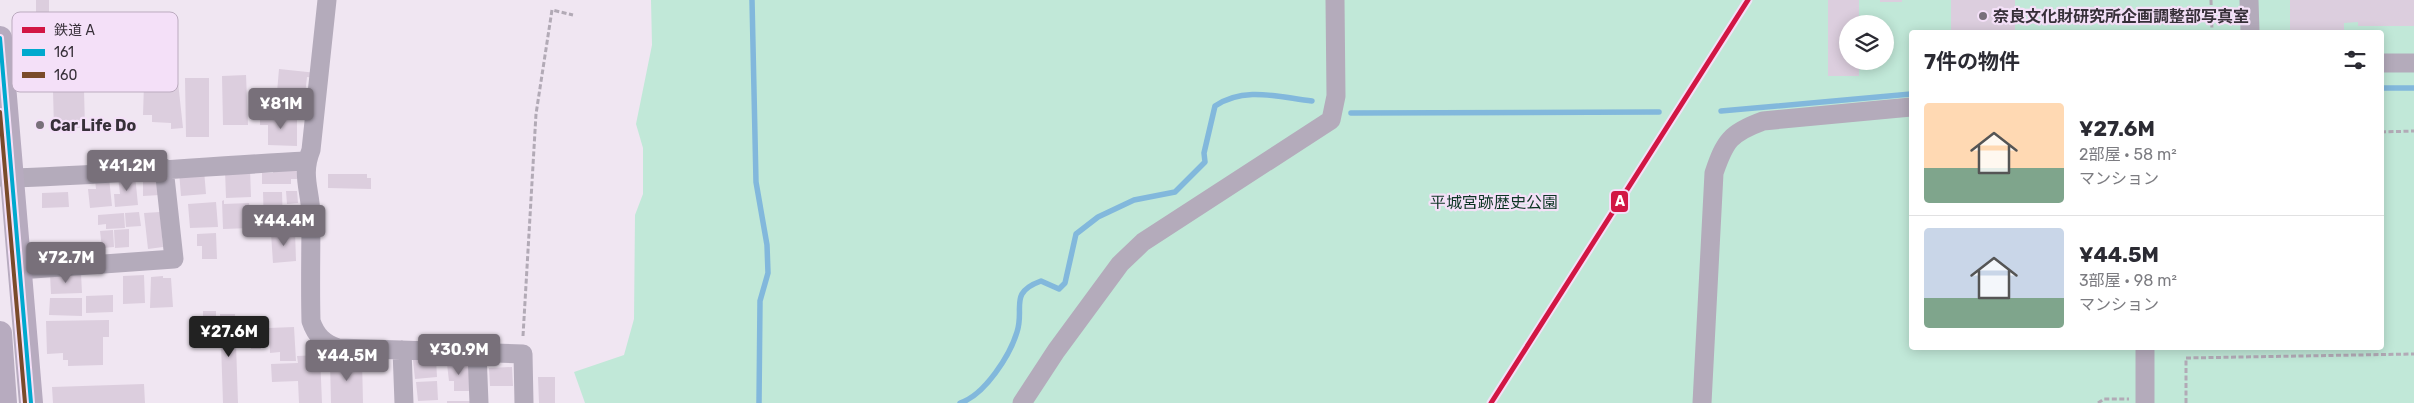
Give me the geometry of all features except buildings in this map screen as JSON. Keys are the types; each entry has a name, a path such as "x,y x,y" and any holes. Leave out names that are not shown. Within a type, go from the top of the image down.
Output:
{"main road":[{"path":"0,38 6,177 20,270 31,403"},
{"path":"0,333 3,390"}],"street":[{"path":"327,0 311,150 306,161 305,182 311,211 310,268 311,321 313,328 322,340 338,348 523,354 524,403"},
{"path":"1022,403 1056,352 1120,264 1142,242 1331,120 1336,96 1335,0"},
{"path":"2250,0 2250,30"},
{"path":"2384,63 2414,63"},
{"path":"1702,403 1714,172 1724,146 1743,128 1763,121 1909,107"},
{"path":"6,177 125,173 164,168 306,161"},
{"path":"20,270 174,259 164,168"},
{"path":"402,350 404,403"},
{"path":"2145,350 2145,401"},
{"path":"477,352 479,403"}],"path":[{"path":"2211,0 2212,30"},
{"path":"523,354 538,104 552,10 573,15"},
{"path":"2384,132 2414,131"},
{"path":"2186,403 2186,358 2414,354"},
{"path":"2098,403 2104,399 2145,401"}],"green space":[{"name":"平城宮跡歴史公園","path":"651,0 2414,0 2414,403 585,403 574,372 624,355 634,319 635,215 643,194 643,148 636,124 652,45"}],"waterway":[{"path":"752,0 756,182 767,245 768,273 760,301 759,403"},
{"path":"2384,88 2414,88"},
{"path":"960,403 969,399 987,383 1009,352 1017,332 1021,296 1024,291 1041,281 1059,289 1065,283 1076,234 1098,217 1134,200 1175,192 1205,162 1204,153 1215,106 1238,96 1262,94 1312,101"},
{"path":"1721,111 1909,94"},
{"path":"1351,113 1659,112"}],"rail line":[{"name":"A","path":"1491,403 1748,0"}],"transit line":[{"name":"161","path":"0,38 31,403"},
{"name":"160","path":"0,112 25,403"}],"place":[{"name":"奈良文化財研究所企画調整部写真室","path":"1983,16"},
{"name":"Car Life Do","path":"40,125"}]}
